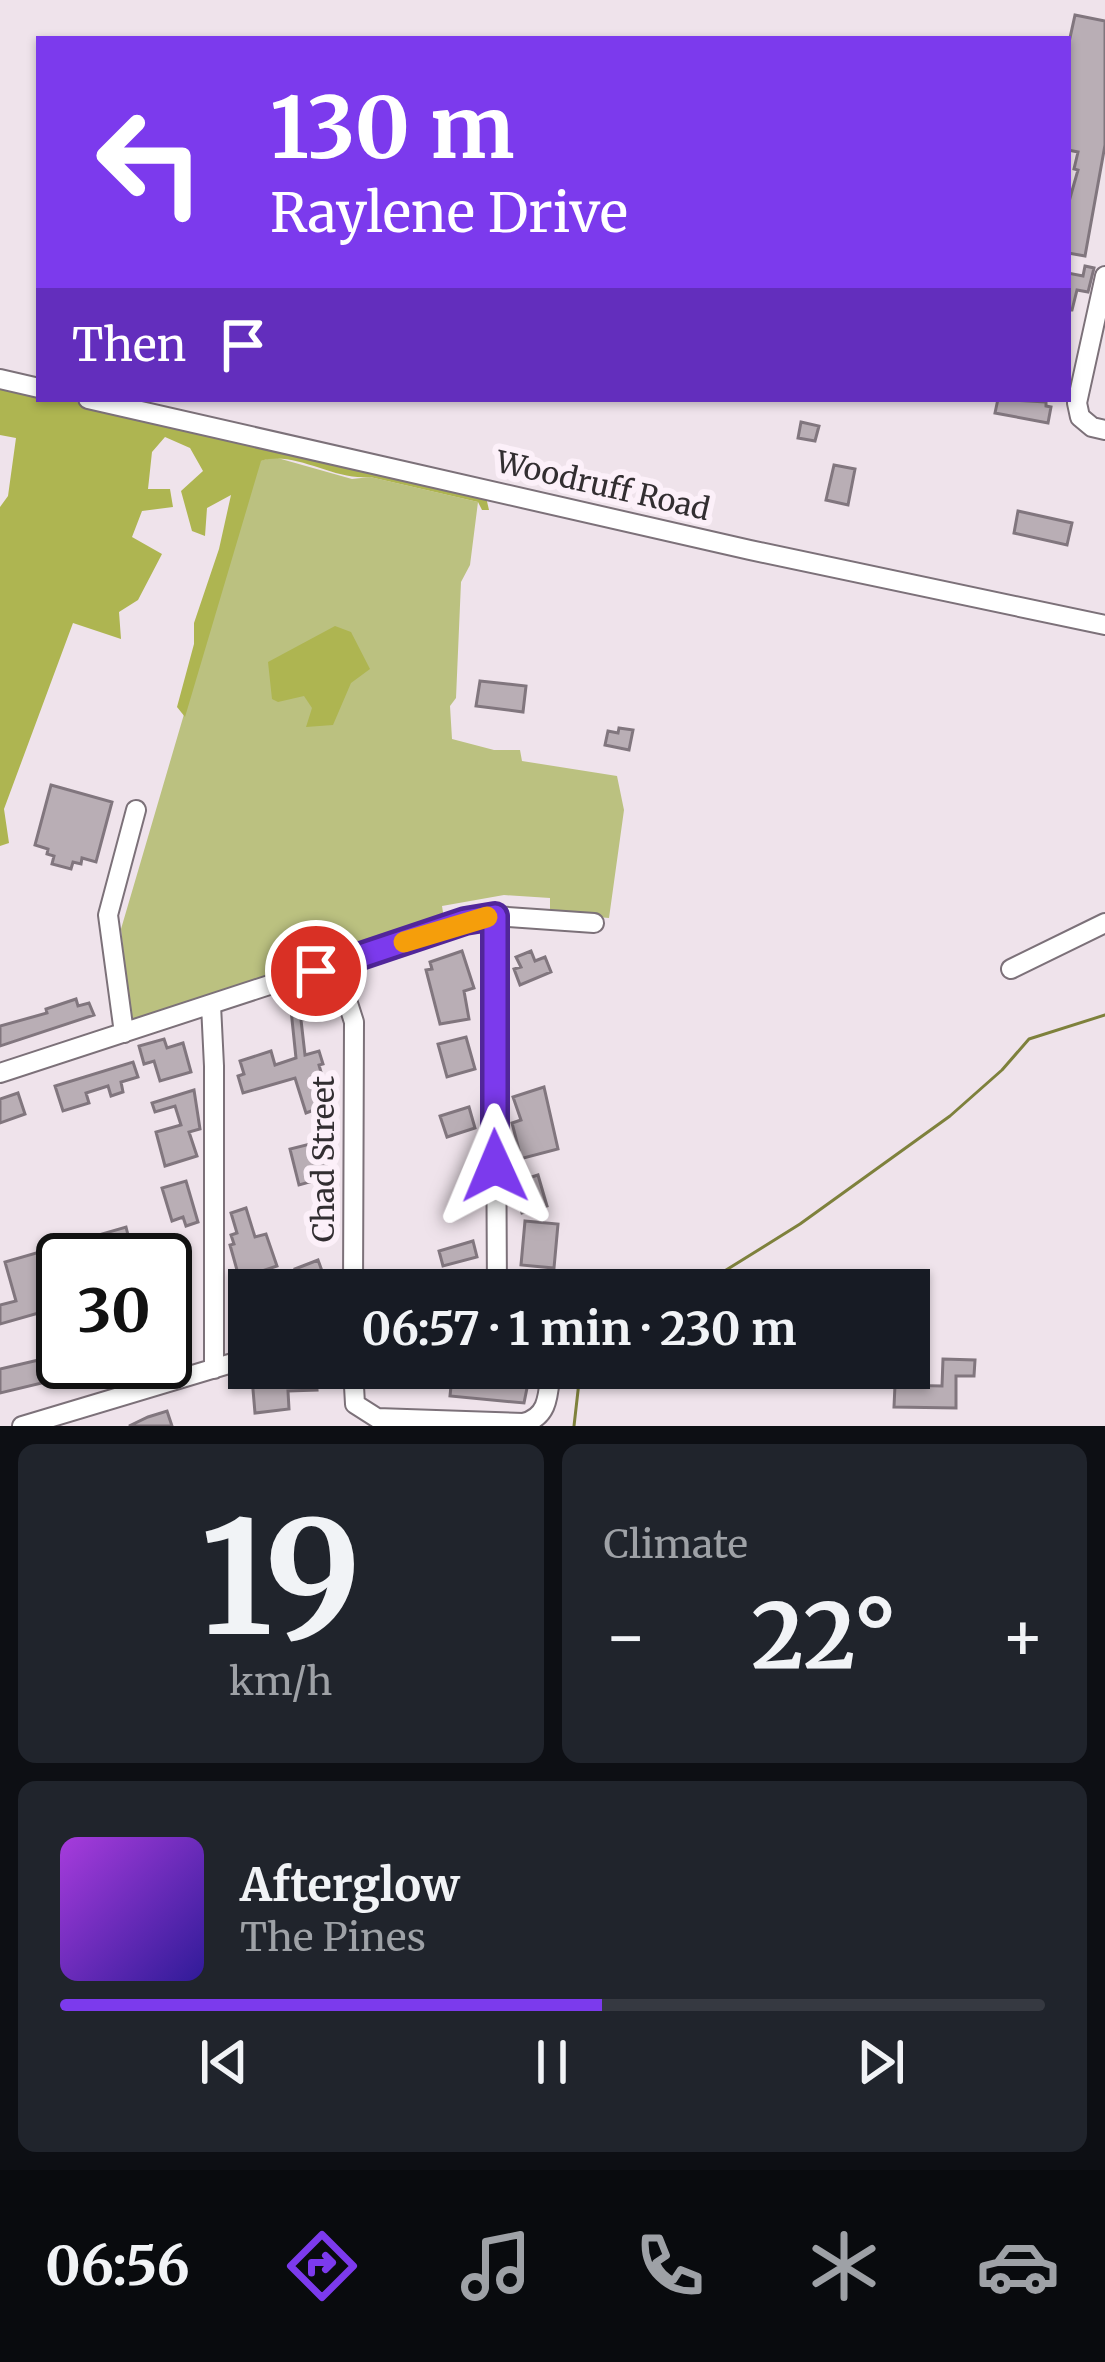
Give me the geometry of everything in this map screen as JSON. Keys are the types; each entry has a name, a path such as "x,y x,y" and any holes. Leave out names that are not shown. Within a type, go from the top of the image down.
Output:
{"street":[{"path":"1105,276 1077,403 1080,417 1105,430"},
{"path":"0,379 36,387"},
{"name":"Woodruff Road","path":"101,402 750,550 1105,625"},
{"path":"124,1033 108,915 136,810"},
{"path":"0,1073 465,921 495,916 594,922"},
{"path":"495,916 496,1269"},
{"path":"1011,969 1105,922"},
{"name":"Chad Street","path":"316,971 346,997 354,1022 352,1269"},
{"path":"211,1005 214,1369"},
{"path":"22,1426 228,1365"},
{"path":"354,1389 355,1404 377,1418 523,1423 539,1418 548,1389"}],"green space":[{"path":"0,385 36,393 36,402 76,402 485,493 489,510 482,510 478,502 287,459 261,461 185,717 177,707 194,644 194,623 231,495 207,508 205,536 192,531 181,491 203,471 190,448 165,437 152,452 148,489 170,489 173,507 142,511 132,537 162,554 138,600 119,612 121,639 73,623 4,809 9,843 0,846 0,507 8,496 16,438 0,435"},
{"path":"274,457 352,479 370,477 478,502 470,565 461,582 456,698 450,706 452,739 494,750 520,750 522,761 617,776 624,810 609,918 550,913 550,898 504,895 442,906 444,919 131,1022 121,929 253,479 260,461"},
{"path":"335,626 351,632 370,669 351,683 333,725 306,727 312,708 304,696 272,699 268,662"}],"building":[{"path":"1075,15 1105,21 1105,145 1085,256 1071,254 1071,194 1078,152 1071,151 1070,36"},
{"path":"1085,266 1094,268 1088,292 1077,290 1071,310 1071,274 1083,276"},
{"path":"997,402 1046,402 1051,407 1048,423 995,413"},
{"path":"801,422 819,426 815,441 798,438"},
{"path":"834,465 855,469 848,505 826,500"},
{"path":"1018,511 1072,523 1067,545 1014,533"},
{"path":"480,681 526,686 523,712 476,706"},
{"path":"619,728 633,730 629,750 605,745 608,731 618,733"},
{"path":"51,785 112,802 96,862 82,858 71,869 52,864 54,856 47,854 48,849 35,845"},
{"path":"462,951 474,988 464,991 469,1019 440,1024 426,970 432,969 430,962"},
{"path":"531,951 535,961 545,957 551,972 520,985 514,969 521,967 516,957"},
{"path":"76,999 78,1006 89,1003 94,1015 0,1046 0,1026"},
{"path":"305,1008 307,1019 301,1020 305,1055 319,1051 330,1104 306,1113 295,1078 243,1093 240,1061 271,1051 275,1065 296,1058 291,1010"},
{"path":"466,1037 475,1069 447,1077 438,1044"},
{"path":"164,1039 167,1048 183,1043 191,1072 160,1081 154,1061 144,1064 139,1046"},
{"path":"133,1062 138,1077 121,1082 123,1092 111,1096 108,1086 86,1093 89,1103 63,1111 55,1086"},
{"path":"544,1087 558,1149 516,1160 513,1151 519,1150 512,1123 521,1120 513,1097"},
{"path":"194,1090 200,1129 189,1132 197,1156 165,1166 156,1132 181,1125 175,1106 155,1112 152,1103"},
{"path":"18,1093 25,1114 0,1123 0,1099"},
{"path":"469,1107 475,1128 447,1137 440,1116"},
{"path":"326,1140 335,1175 299,1185 290,1149"},
{"path":"538,1175 547,1206 522,1213 513,1183"},
{"path":"186,1181 198,1222 186,1226 183,1217 172,1221 162,1188"},
{"path":"246,1208 255,1237 266,1234 277,1266 237,1269 230,1245 234,1244 231,1235 237,1233 231,1213"},
{"path":"525,1221 558,1224 554,1268 521,1265"},
{"path":"473,1241 477,1257 443,1266 439,1251"},
{"path":"36,1253 36,1314 0,1324 0,1305 16,1301 5,1262"},
{"path":"318,1260 321,1269 295,1269"},
{"path":"943,1359 975,1360 974,1376 956,1376 956,1408 894,1407 895,1389 942,1386"},
{"path":"36,1361 36,1384 0,1393 0,1369"},
{"path":"253,1389 317,1389 288,1391 289,1409 255,1413"},
{"path":"451,1389 527,1389 524,1403 450,1396"},
{"path":"167,1411 172,1426 129,1426 148,1417"}],"waterway":[{"path":"728,1269 800,1224 950,1116 1029,1039 1105,1015"},
{"path":"574,1426 578,1389"}],"slow traffic":[{"path":"404,942 487,917"}],"route":[{"path":"316,971 465,921 495,916 495,1166"}]}
